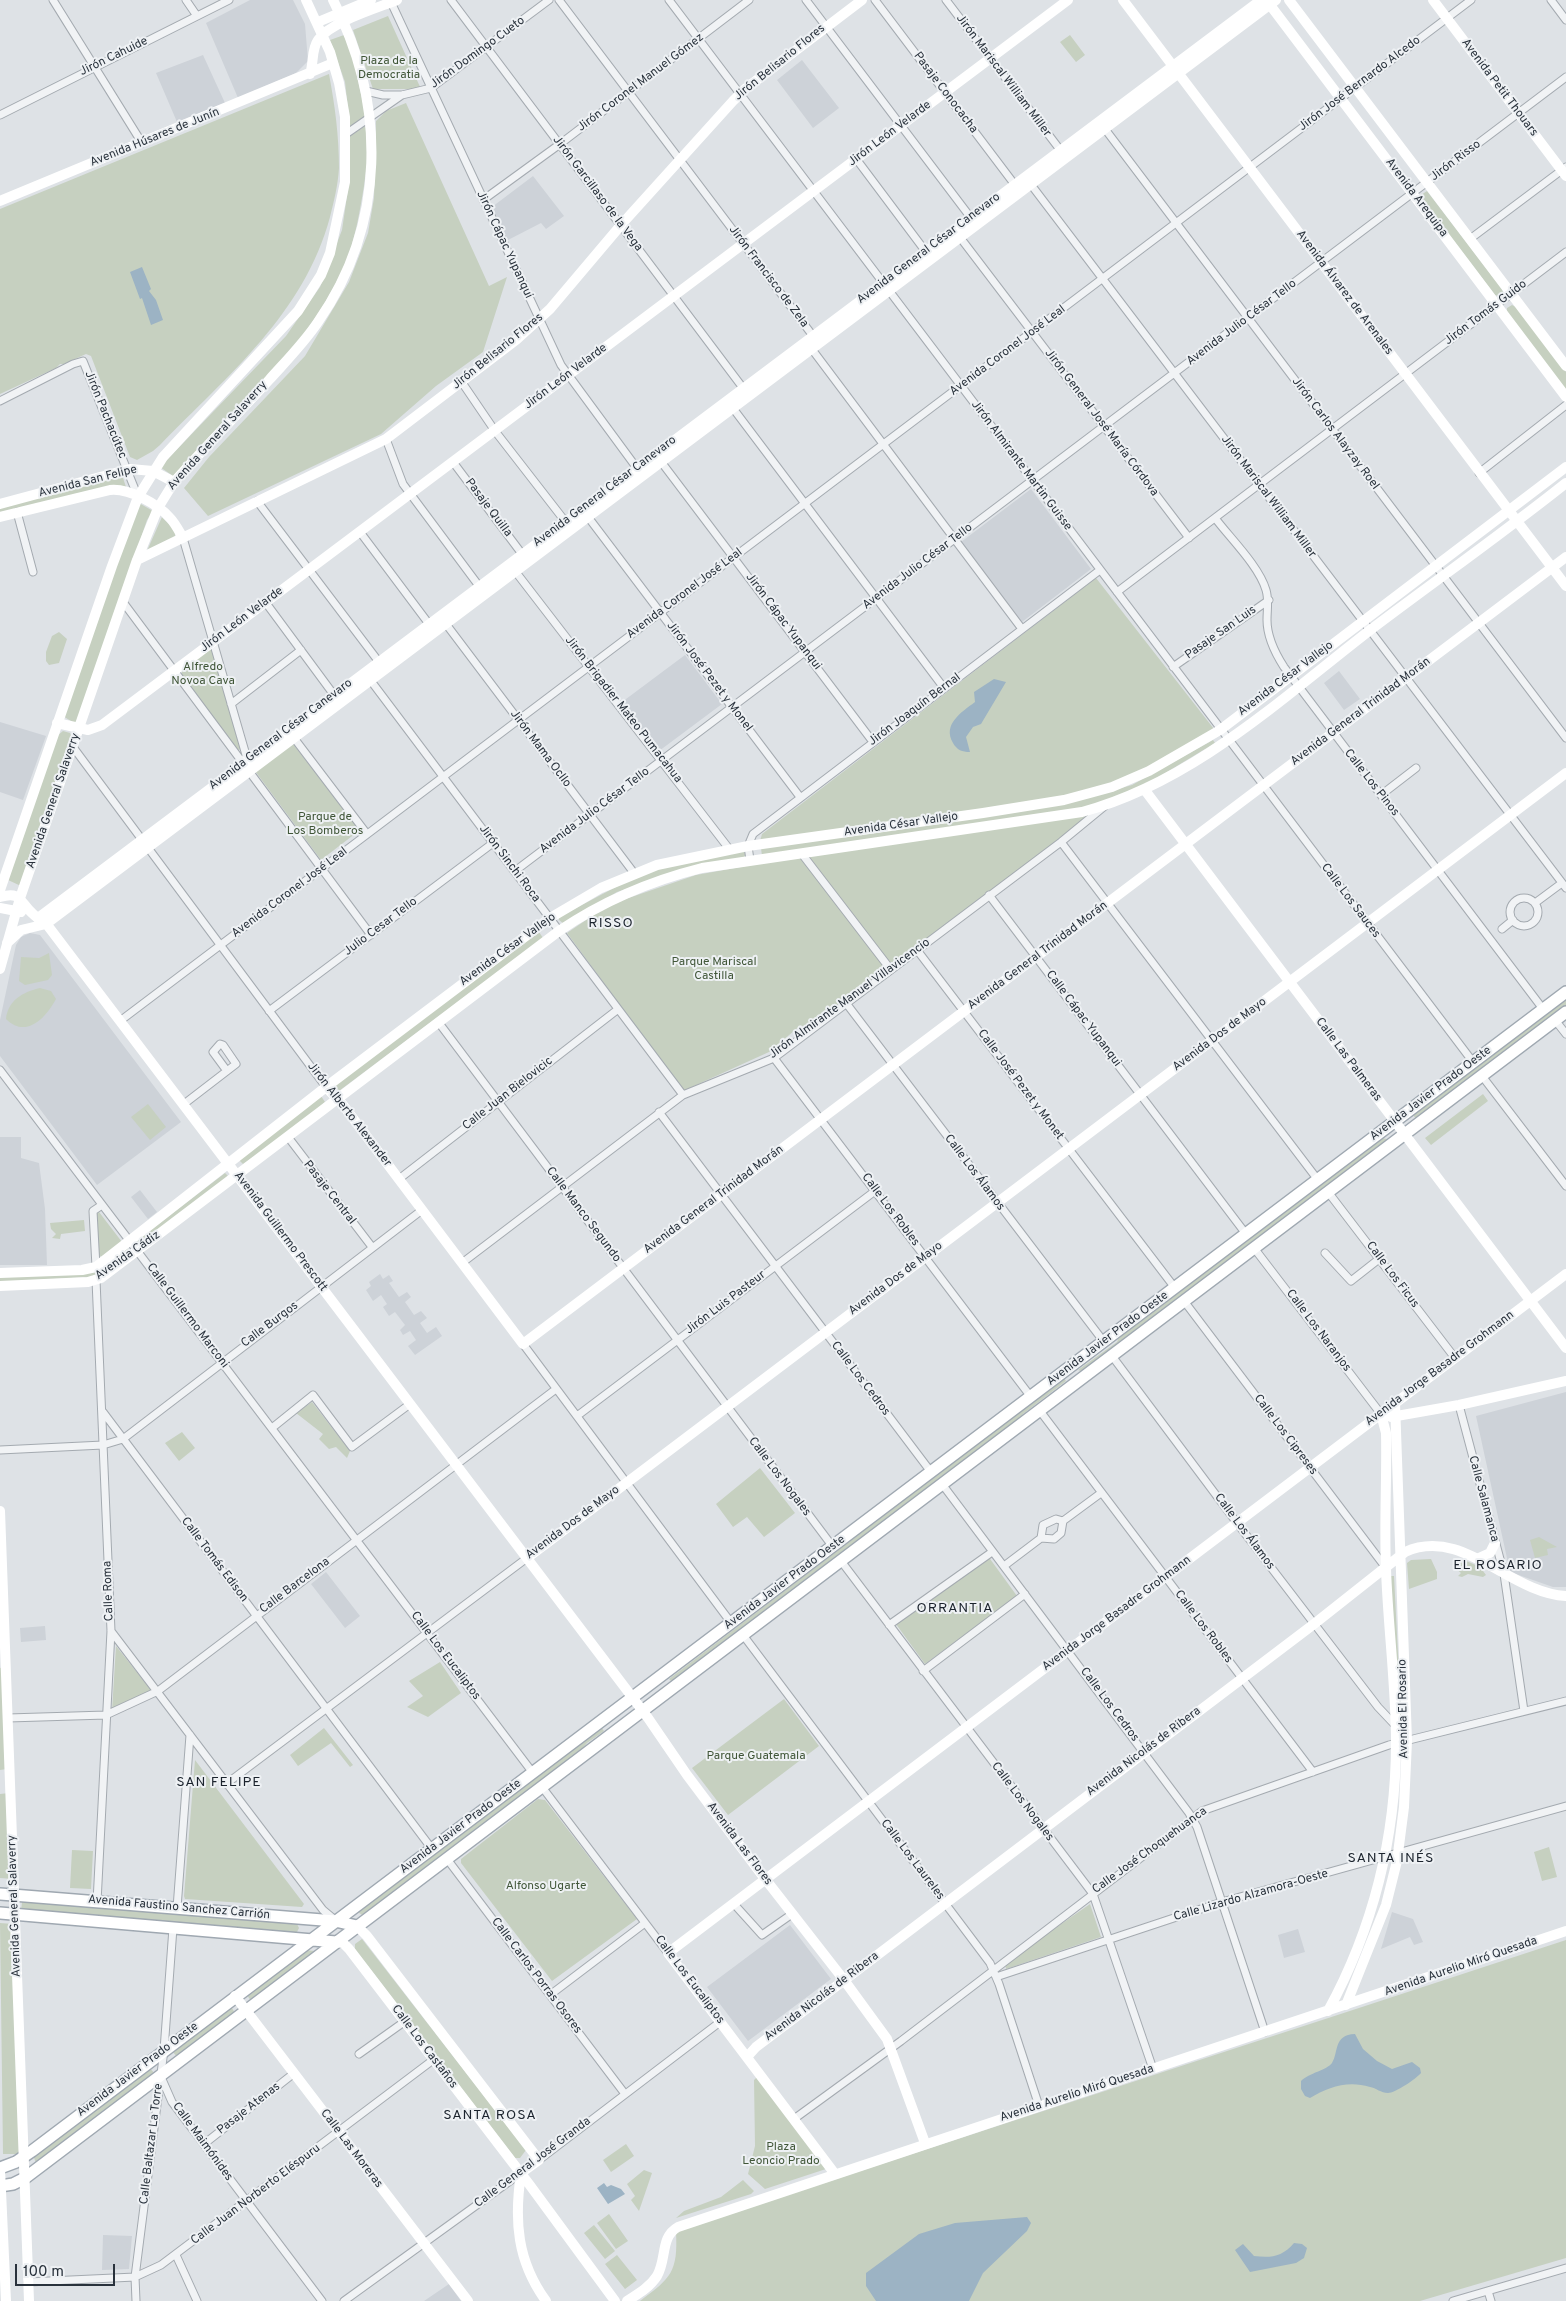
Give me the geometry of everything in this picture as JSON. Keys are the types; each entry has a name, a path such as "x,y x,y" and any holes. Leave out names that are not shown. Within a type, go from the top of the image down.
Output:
{"main road":[{"name":"Avenida General Salaverry","path":"0,890 57,723 138,497 163,457 281,331 314,286 330,253 345,182 346,134 342,98 333,64 318,22 306,0"},
{"name":"Avenida General Salaverry","path":"0,969 20,898 122,602 158,508 174,482 301,346 318,323 336,293 353,256 366,210 372,162 371,117 366,91 344,22 333,0"},
{"path":"318,22 371,0"},
{"name":"Jirón Belisario Flores","path":"137,560 257,500 386,439 461,382 539,321 621,226 740,94 862,0"},
{"name":"Jirón León Velarde","path":"57,723 79,729 94,730 102,725 1068,0"},
{"name":"Avenida Álvarez de Arenales","path":"1123,0 1566,586"},
{"name":"Avenida Arequipa","path":"1289,0 1566,366"},
{"name":"Avenida Petit Thouars","path":"1433,0 1518,113 1565,171"},
{"path":"310,74 317,42 323,35 344,22 393,1"},
{"path":"1176,70 1268,1"},
{"name":"Avenida Arequipa","path":"1268,1 1566,397"},
{"name":"Avenida Húsares de Junín","path":"0,200 333,64"},
{"name":"Avenida General César Canevaro","path":"42,921 247,767 334,695 479,586 522,554 585,513 658,458 732,407 811,348 926,252 1015,186 1028,181 1105,129 1176,70"},
{"name":"Avenida General César Canevaro","path":"658,458 743,388 813,336 959,236 1028,181 1061,151 1176,70"},
{"name":"Avenida César Vallejo","path":"228,1163 550,918 601,888 634,873 656,865 748,846 958,817 1064,800 1112,787 1171,760 1220,730 1566,467"},
{"name":"Avenida San Felipe","path":"0,504 127,470 153,471 174,482"},
{"name":"Avenida César Vallejo","path":"237,1176 559,932 602,904 642,887 695,870 750,860 802,854 1082,812 1106,805 1174,774 1228,740 1566,483"},
{"name":"Avenida San Felipe","path":"0,517 113,490 124,491 158,508"},
{"path":"158,508 172,519 183,538"},
{"name":"Avenida General César Canevaro","path":"247,767 294,738 371,681 515,571 568,525"},
{"name":"Avenida General Trinidad Morán","path":"523,1344 1566,557"},
{"name":"Avenida Dos de Mayo","path":"527,1558 1566,773"},
{"path":"1144,789 1185,845"},
{"path":"979,813 975,822 981,828"},
{"path":"958,817 964,823 959,831"},
{"name":"Calle Las Palmeras","path":"1185,845 1566,1348"},
{"path":"0,898 11,895 20,898"},
{"name":"Avenida Guillermo Prescott","path":"20,898 29,910 42,921 184,1104 527,1558"},
{"path":"0,908 16,912 29,910"},
{"path":"7,944 21,930 42,921"},
{"name":"Avenida Javier Prado Oeste","path":"0,2168 24,2157 310,1939 732,1624 1566,992"},
{"name":"Avenida Javier Prado Oeste","path":"0,2186 13,2184 24,2178 1566,1012"},
{"name":"Jirón Alberto Alexander","path":"326,1087 338,1099 523,1344"},
{"name":"Avenida Cádiz","path":"0,1273 86,1270 96,1267 131,1242 228,1163"},
{"name":"Avenida Cádiz","path":"0,1286 96,1280 237,1176"},
{"name":"Avenida Jorge Basadre Grohmann","path":"668,1953 1566,1274"},
{"path":"1066,1370 1077,1383"},
{"path":"1380,1414 1396,1418 1566,1381"},
{"name":"Avenida El Rosario","path":"1346,2005 1386,1905 1398,1854 1404,1807 1407,1741 1395,1403"},
{"name":"Avenida El Rosario","path":"1328,2012 1367,1927 1386,1857 1393,1807 1396,1744 1386,1569 1386,1433 1380,1414"},
{"name":"Avenida General Salaverry","path":"0,1510 3,1659 8,1718 16,1914 29,2301"},
{"path":"1479,1558 1490,1553 1495,1543"},
{"name":"Avenida Nicolás de Ribera","path":"747,2057 756,2047 1242,1679 1386,1569 1399,1556 1415,1548 1427,1547 1456,1550 1479,1558 1528,1587 1545,1593 1566,1596"},
{"name":"Avenida Las Flores","path":"527,1558 643,1711 687,1775 844,1980 892,2048 925,2143"},
{"path":"667,1672 668,1682 676,1686"},
{"path":"599,1723 608,1726 609,1736"},
{"path":"0,1778 10,1771"},
{"path":"0,1785 10,1789"},
{"name":"Avenida Faustino Sanchez Carrión","path":"0,1894 336,1921 357,1926"},
{"name":"Avenida Faustino Sanchez Carrión","path":"0,1913 336,1942"},
{"path":"292,1938 299,1934 302,1927 300,1921 294,1918"},
{"name":"Calle Los Castaños","path":"357,1926 367,1936 538,2160"},
{"name":"Avenida Aurelio Miró Quesada","path":"627,2301 648,2287 658,2275 663,2262 667,2238 673,2230 925,2143 1328,2012 1566,1932"},
{"name":"Calle Los Castaños","path":"336,1942 343,1943 349,1949 521,2173 616,2301"},
{"name":"Calle Los Eucaliptos","path":"668,1953 835,2174"},
{"path":"1341,1985 1347,1992 1352,1989"},
{"name":"Calle Las Moreras","path":"236,1996 293,2074 468,2301"},
{"name":"Calle General José Granda","path":"521,2173 538,2160"},
{"path":"0,2168 3,2282 6,2301"},
{"path":"521,2173 518,2211 520,2244 529,2274 546,2301"}],"street":[{"path":"53,0 142,143"},
{"path":"186,0 197,16"},
{"name":"Jirón Cahuide","path":"0,115 229,0"},
{"name":"Jirón Garcillaso de la Vega","path":"451,0 743,388"},
{"name":"Jirón Domingo Cueto","path":"366,91 383,95 402,95 431,88 549,0"},
{"name":"Jirón Francisco de Zela","path":"559,0 813,336 811,348"},
{"name":"Jirón Almirante Martin Guisse","path":"670,0 1228,740"},
{"name":"Jirón Coronel Manuel Gómez","path":"483,200 560,144 749,0"},
{"path":"806,0 971,218"},
{"name":"Pasaje Conocacha","path":"875,0 1015,186"},
{"name":"Jirón Mariscal William Miller","path":"946,0 1061,151"},
{"name":"Jirón José Bernardo Alcedo","path":"1250,168 1471,0"},
{"path":"1551,0 1566,20"},
{"name":"Jirón Cápac Yupanqui","path":"393,1 431,88 539,321 568,377 639,472"},
{"name":"Jirón Risso","path":"1322,263 1566,77"},
{"name":"Jirón Domingo Cueto","path":"346,134 402,95"},
{"name":"Jirón Carlos Alayzay Roel","path":"1105,129 1566,738"},
{"path":"857,160 926,252"},
{"name":"Avenida Coronel José Leal","path":"120,1021 1250,168"},
{"path":"1470,239 1565,171"},
{"name":"Jirón Mariscal William Miller","path":"1028,181 1564,885"},
{"name":"Jirón General José María Córdova","path":"959,236 1188,538"},
{"name":"Jirón Tomás Guido","path":"1406,374 1566,252"},
{"name":"Avenida Julio César Tello","path":"515,871 1322,263"},
{"path":"811,348 1022,629"},
{"name":"Jirón Pachacútec","path":"0,401 73,364 83,361 138,497"},
{"path":"1117,592 1406,374"},
{"path":"461,382 495,431 568,525"},
{"path":"1479,473 1566,405"},
{"path":"732,407 944,688"},
{"path":"386,439 403,484 479,586"},
{"name":"Jirón Cápac Yupanqui","path":"658,458 874,742"},
{"name":"Pasaje Quilla","path":"453,462 522,554"},
{"path":"257,500 379,662"},
{"path":"17,512 33,572"},
{"name":"Jirón José Pezet y Monel","path":"585,513 800,797"},
{"name":"Calle Los Pinos","path":"1215,518 1258,573 1269,600 1267,622 1271,640 1278,658 1297,687 1543,1009"},
{"path":"360,532 429,624"},
{"path":"183,538 246,755 247,767"},
{"name":"Jirón Joaquín Bernal","path":"748,846 754,834 800,797 1100,570"},
{"name":"Jirón Brigadier Mateo Pumacahua","path":"515,571 730,850"},
{"name":"Pasaje San Luis","path":"1173,667 1269,600"},
{"path":"122,602 371,935"},
{"path":"266,602 334,695"},
{"name":"Jirón Mama Ocllo","path":"446,624 634,873"},
{"path":"231,704 301,650"},
{"name":"Jirón Sinchi Roca","path":"371,681 683,1095"},
{"path":"294,738 367,834"},
{"name":"Calle Los Sauces","path":"1228,740 1473,1062"},
{"name":"Jirón Alberto Alexander","path":"73,747 135,833 146,843 220,946 326,1087"},
{"path":"1381,795 1416,768"},
{"name":"Jirón Almirante Manuel Villavicencio","path":"462,1263 683,1095 774,1058 1061,842 1106,805"},
{"path":"1061,842 1318,1180"},
{"name":"Julio Cesar Tello","path":"269,1011 493,843"},
{"path":"748,846 750,860"},
{"path":"802,854 891,970"},
{"path":"1535,903 1564,885"},
{"name":"Calle Cápac Yupanqui","path":"989,895 1141,1094"},
{"path":"1527,898 1535,903 1538,916 1533,923 1525,926 1513,920 1510,911 1514,902 1527,898"},
{"path":"1502,929 1513,920"},
{"name":"Calle José Pezet y Monet","path":"917,950 1069,1149"},
{"name":"Calle Los Álamos","path":"846,1003 1104,1342"},
{"name":"Calle Juan Bielovicic","path":"399,1179 618,1010"},
{"path":"1555,1020 1566,1034"},
{"name":"Calle Manco Segundo","path":"439,1022 726,1408"},
{"path":"184,1104 227,1071 236,1064 223,1045 220,1044 213,1052 227,1071"},
{"path":"774,1058 821,1120"},
{"name":"Calle Guillermo Marconi","path":"0,1070 356,1539"},
{"path":"1482,1076 1566,1186"},
{"path":"1141,1094 1246,1234"},
{"name":"Calle Los Cedros","path":"659,1112 931,1472"},
{"name":"Calle Los Robles","path":"821,1120 1031,1397"},
{"name":"Pasaje Central","path":"288,1138 372,1247"},
{"path":"1069,1149 1175,1288"},
{"name":"Jirón Luis Pasteur","path":"577,1416 875,1191"},
{"name":"Calle Los Ficus","path":"1328,1192 1455,1358"},
{"path":"96,1267 93,1212 102,1205"},
{"name":"Calle Burgos","path":"0,1450 103,1445 122,1439 422,1210"},
{"name":"Calle Los Naranjos","path":"1254,1248 1380,1414"},
{"path":"1325,1253 1351,1281 1379,1259"},
{"name":"Calle Roma","path":"96,1280 111,1632 97,1902"},
{"name":"Calle Los Cipreses","path":"1184,1301 1386,1569"},
{"name":"Jirón Alberto Alexander","path":"523,1344 627,1483"},
{"name":"Calle Los Álamos","path":"1112,1356 1314,1624 1378,1707 1395,1725"},
{"name":"Calle Barcelona","path":"8,1718 106,1715 159,1692 356,1539 556,1388"},
{"path":"272,1428 313,1395 352,1447 410,1404"},
{"name":"Calle Salamanca","path":"1459,1405 1504,1574 1524,1711"},
{"name":"Calle Los Nogales","path":"726,1408 832,1547"},
{"name":"Calle Los Robles","path":"1040,1411 1100,1493 1313,1772"},
{"name":"Calle Tomás Edison","path":"103,1412 326,1709"},
{"path":"627,1483 732,1624"},
{"name":"Calle Los Cedros","path":"942,1484 1192,1818 1197,1827 1265,2032"},
{"path":"1063,1521 1100,1493"},
{"path":"1041,1538 1041,1529 1047,1522 1056,1519 1063,1521"},
{"path":"1041,1538 1049,1540 1058,1537 1063,1529 1063,1521"},
{"path":"1004,1566 1041,1538"},
{"name":"Calle Los Eucaliptos","path":"356,1539 533,1773"},
{"path":"889,1625 992,1552"},
{"name":"Avenida Dos de Mayo","path":"226,1784 527,1558"},
{"name":"Calle Los Nogales","path":"840,1561 1093,1894 1153,2069"},
{"path":"923,1672 1025,1594"},
{"path":"111,1632 159,1692 226,1784 323,1910 336,1921"},
{"name":"Calle Los Laureles","path":"743,1635 993,1970 1039,2106"},
{"name":"Calle José Choquehuanca","path":"794,2119 892,2048 1192,1818 1212,1806 1396,1744 1566,1701"},
{"path":"1378,1707 1394,1707"},
{"path":"326,1709 432,1849"},
{"path":"177,1908 190,1735"},
{"name":"Calle Los Eucaliptos","path":"542,1787 668,1953"},
{"name":"Calle Lizardo Alzamora-Oeste","path":"996,1977 1222,1902 1566,1806"},
{"name":"Calle Carlos Porras Osores","path":"447,1859 625,2094"},
{"path":"734,1904 762,1935 792,1914"},
{"path":"550,1995 646,1923"},
{"name":"Calle Baltazar La Torre","path":"136,2301 135,2277 164,2050 174,1928"},
{"path":"359,2054 404,2022"},
{"name":"Calle General José Granda","path":"538,2160 720,2022"},
{"name":"Calle Juan Norberto Eléspuru","path":"28,2282 135,2277 161,2265 434,2060"},
{"name":"Pasaje Atenas","path":"204,2144 293,2074"},
{"name":"Calle Maimónides","path":"160,2075 172,2102 322,2301"},
{"name":"Calle General José Granda","path":"344,2301 424,2245 521,2173"},
{"path":"176,2255 197,2301"},
{"path":"1452,2301 1566,2268"},
{"path":"1488,2291 1491,2301"}],"shaded area":[{"path":"250,0 293,0 305,24 308,61 296,73 238,98 206,23"},
{"path":"203,55 225,103 177,122 156,73"},
{"path":"802,60 839,108 813,128 777,80"},
{"path":"533,176 564,216 546,229 541,223 508,240 492,207"},
{"path":"1031,489 1091,569 1022,622 961,542"},
{"path":"685,655 722,704 659,751 622,702"},
{"path":"1339,671 1360,699 1344,710 1324,683"},
{"path":"0,722 46,736 23,800 0,792"},
{"path":"30,933 40,935 181,1122 97,1185 0,1056 0,1020 16,945 21,937"},
{"path":"0,1137 21,1137 21,1158 39,1163 45,1209 47,1265 0,1265"},
{"path":"140,1190 157,1212 148,1219 131,1197"},
{"path":"380,1274 383,1279 389,1275 393,1281 389,1283 399,1297 407,1292 411,1297 405,1302 414,1315 421,1311 427,1318 420,1323 427,1333 436,1327 442,1336 415,1355 408,1346 416,1340 410,1331 403,1335 400,1330 405,1325 395,1312 389,1316 383,1307 387,1304 381,1295 373,1301 366,1290 371,1286 369,1282"},
{"path":"1566,1392 1566,1587 1553,1587 1510,1572 1476,1416"},
{"path":"326,1572 360,1616 345,1628 311,1584"},
{"path":"45,1626 46,1640 21,1642 20,1628"},
{"path":"1392,1912 1413,1919 1423,1942 1414,1945 1410,1937 1381,1949"},
{"path":"790,1925 831,1979 748,2041 707,1987"},
{"path":"1298,1929 1305,1952 1284,1958 1278,1935"},
{"path":"103,2235 132,2236 129,2269 102,2270"},
{"path":"449,2284 461,2301 424,2301"}],"green space":[{"name":"Plaza de la Democratia","path":"388,16 421,89 373,89 353,30"},
{"path":"344,35 354,61 366,117 350,126 345,82 330,40"},
{"path":"1070,35 1085,55 1076,62 1060,42"},
{"path":"329,74 336,121 339,168 330,217 318,252 302,284 283,313 261,341 237,368 160,445 137,460 130,457 91,356 86,354 60,364 56,368 0,394 0,209"},
{"path":"406,103 489,286 507,277 483,352 436,386 381,434 208,516 184,488 209,457 305,356 349,282 368,233 374,198 376,121 386,111"},
{"path":"365,126 368,140 368,156 359,213 348,257 333,288 315,318 271,374 173,476 160,467 286,336 320,287 342,230 349,182 349,137"},
{"path":"1427,191 1502,289 1503,292 1498,296 1495,295 1422,199 1421,195"},
{"path":"1512,305 1516,307 1566,372 1566,391 1507,313 1507,308"},
{"path":"122,475 126,487 117,486 0,514 0,505"},
{"path":"139,503 153,511 147,520 80,719 74,723 63,716"},
{"path":"162,517 175,530 175,539 146,553"},
{"name":"Parque Mariscal Castilla","path":"1096,578 1214,729 1107,792 1132,785 1213,740 1215,743 1099,813 845,1001 804,1028 801,1025 769,1052 683,1091 567,933 608,905 696,875 763,863 760,841 762,834"},
{"path":"59,632 67,639 59,663 49,665 46,661 46,652 52,636"},
{"name":"Alfredo Novoa Cava","path":"210,648 214,650 242,749 238,750 182,675 182,670"},
{"path":"63,731 70,733 72,738 21,886 8,880 58,735"},
{"name":"Parque de Los Bomberos","path":"293,744 360,830 321,860 255,771"},
{"path":"744,851 746,856 744,857 681,871 617,892 564,924 559,920 559,917 633,878 677,863"},
{"path":"539,932 543,938 339,1091 335,1085"},
{"path":"49,953 52,975 48,980 25,985 19,981 21,957 39,958"},
{"path":"40,988 51,991 56,999 41,1019 35,1024 21,1027 13,1025 6,1019 7,1012 17,998"},
{"path":"1566,998 1566,1006 1417,1120 1413,1115"},
{"path":"1483,1094 1488,1101 1431,1145 1425,1138"},
{"path":"321,1096 325,1102 287,1135 243,1164 239,1160"},
{"path":"148,1104 166,1127 150,1140 131,1117"},
{"path":"1381,1138 1387,1139 1386,1144 1084,1372 1078,1370 1117,1342 1120,1335"},
{"path":"225,1173 229,1177 138,1246 135,1242"},
{"path":"99,1212 122,1242 101,1257 98,1253 96,1214"},
{"path":"84,1220 85,1231 61,1234 60,1239 52,1238 56,1234 51,1229 50,1223"},
{"path":"127,1248 131,1251 100,1274 89,1277 0,1282 0,1276 88,1273"},
{"path":"1064,1378 1066,1381 1023,1414 1020,1419 673,1683 669,1679"},
{"path":"312,1402 350,1451 347,1458 336,1447 329,1449 319,1439 323,1434 296,1413"},
{"path":"182,1432 195,1448 179,1461 165,1443"},
{"path":"760,1468 795,1513 764,1537 747,1517 733,1527 716,1504"},
{"path":"1539,1537 1557,1547 1547,1549 1548,1555 1535,1558 1530,1540"},
{"path":"985,1552 1017,1596 925,1664 893,1620"},
{"path":"1431,1559 1437,1572 1437,1579 1409,1589 1407,1563 1411,1560"},
{"path":"1462,1559 1480,1567 1486,1575 1483,1577 1468,1574 1462,1577 1458,1576 1461,1573 1455,1568 1454,1564"},
{"path":"1389,1576 1394,1576 1402,1733 1397,1734"},
{"path":"116,1646 151,1690 112,1711"},
{"path":"440,1662 461,1693 428,1717 407,1707 423,1696 409,1681"},
{"path":"4,1667 7,1769 0,1770 0,1668"},
{"name":"Parque Guatemala","path":"784,1699 819,1746 728,1815 692,1768"},
{"path":"601,1727 604,1731 587,1743 577,1755 362,1915 358,1912"},
{"path":"324,1728 353,1765 350,1767 331,1743 298,1766 290,1755"},
{"path":"195,1760 304,1904 302,1907 185,1899"},
{"path":"9,1793 13,1879 0,1878 0,1794"},
{"name":"Alfonso Ugarte","path":"538,1799 545,1800 637,1919 552,1981 461,1863 461,1859"},
{"path":"1549,1847 1557,1877 1542,1881 1534,1852"},
{"path":"72,1850 93,1851 91,1889 70,1888"},
{"path":"22,1902 292,1923 297,1924 299,1928 293,1934 21,1911"},
{"path":"1090,1904 1101,1937 1006,1969 1005,1963"},
{"path":"0,1923 13,1924 20,2154 3,2154"},
{"path":"362,1939 526,2150 520,2158 515,2158 355,1949 355,1944"},
{"path":"1566,1940 1566,2258 1420,2301 640,2301 666,2280 670,2273 676,2256 676,2232"},
{"path":"302,1950 316,1951 251,2001 245,1992"},
{"path":"230,2005 235,2013 178,2058 172,2051"},
{"path":"149,2067 155,2074 36,2163 33,2155"},
{"name":"Plaza Leoncio Prado","path":"757,2077 826,2169 765,2189 748,2174 755,2146 754,2080"},
{"path":"626,2144 634,2156 611,2172 603,2160"},
{"path":"644,2170 652,2173 639,2211 631,2200 635,2196 627,2184"},
{"path":"743,2180 754,2191 751,2194 676,2218 684,2211 721,2197"},
{"path":"609,2214 628,2241 616,2249 597,2223"},
{"path":"594,2225 615,2251 605,2259 584,2233"},
{"path":"617,2255 637,2280 625,2289 605,2264"}],"water":[{"path":"142,267 151,289 149,291 156,300 163,320 151,325 142,298 140,299 130,272"},
{"path":"994,679 1006,682 981,724 973,727 966,737 970,752 960,750 953,743 950,736 952,724 959,714 975,702 974,692"},
{"path":"1355,2034 1363,2049 1377,2061 1392,2069 1412,2062 1420,2068 1421,2073 1415,2079 1388,2093 1354,2084 1331,2088 1310,2098 1305,2096 1301,2089 1301,2081 1330,2065 1343,2037"},
{"path":"604,2183 607,2187 611,2185 621,2189 625,2194 608,2204 597,2188"},
{"path":"1027,2217 1031,2223 1027,2231 983,2273 969,2301 876,2301 866,2286 866,2273 919,2234 955,2223"},
{"path":"1294,2243 1302,2244 1307,2248 1304,2258 1296,2263 1250,2272 1235,2250 1243,2244 1254,2256 1276,2256 1290,2248"}],"district":[{"name":"RISSO","path":"611,924"},
{"name":"EL ROSARIO","path":"1498,1566"},
{"name":"ORRANTIA","path":"955,1609"},
{"name":"SAN FELIPE","path":"219,1783"},
{"name":"SANTA INÉS","path":"1391,1859"},
{"name":"SANTA ROSA","path":"490,2116"}]}
